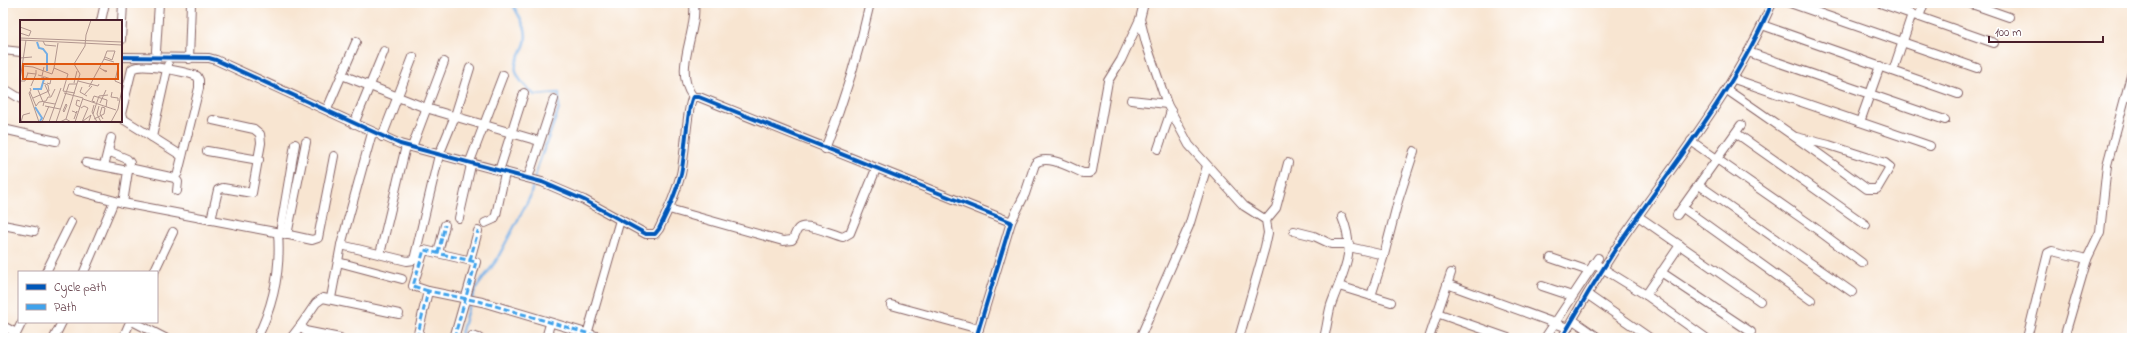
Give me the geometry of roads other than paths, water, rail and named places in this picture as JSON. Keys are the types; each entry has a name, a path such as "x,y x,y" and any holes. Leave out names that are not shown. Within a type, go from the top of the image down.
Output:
{"street":[{"path":"101,20 105,3"},
{"path":"122,22 123,3"},
{"path":"156,51 158,3"},
{"path":"189,59 191,3"},
{"path":"693,97 688,90 685,80 685,65 695,15 694,3"},
{"path":"825,149 840,112 856,61 870,3"},
{"path":"976,338 1011,222 1025,194 1035,164 1038,161 1046,159 1083,173 1089,174 1092,171 1108,81 1121,60 1140,19 1144,3"},
{"path":"1562,338 1604,268 1638,216 1734,79 1772,3"},
{"path":"1790,3 1977,68"},
{"path":"1880,3 1994,43"},
{"path":"1893,71 1903,43 1924,3"},
{"path":"1969,3 2009,17"},
{"path":"1140,19 1146,43 1169,108 1189,145 1244,206 1266,220"},
{"path":"1762,25 1958,94"},
{"path":"328,107 356,42"},
{"path":"3,50 20,52"},
{"path":"354,124 384,51"},
{"path":"1748,52 1945,120"},
{"path":"122,57 170,59 209,58 216,60 372,133 409,147 532,179 584,200 646,234 655,234 669,209 681,174 686,148 689,107 693,97"},
{"path":"382,137 413,57"},
{"path":"152,137 170,59"},
{"path":"380,254 409,147 444,62"},
{"path":"1860,122 1880,66"},
{"path":"178,173 199,88 199,80 196,76 191,74 168,69 139,67 132,69 122,108 123,119 182,156"},
{"path":"341,245 407,261 414,260 440,155 455,116 470,68"},
{"path":"2064,338 2087,259 2100,232 2107,165 2132,72"},
{"path":"459,218 470,164 503,74"},
{"path":"342,75 426,108 483,126 540,141"},
{"path":"1734,79 1930,146"},
{"path":"3,88 20,98"},
{"path":"1727,90 1796,137 1867,189 1877,189 1890,167 1829,145 1796,137"},
{"path":"485,223 494,219 496,215 502,172 511,133 524,94"},
{"path":"693,97 699,97 825,149 1011,222"},
{"path":"532,179 540,141 554,99"},
{"path":"1131,100 1169,108"},
{"path":"1158,149 1169,108"},
{"path":"211,220 217,192 220,189 252,193 261,143 260,134 258,132 213,120"},
{"path":"1678,215 1741,126"},
{"path":"3,129 56,141"},
{"path":"331,298 341,245 372,133"},
{"path":"1736,133 1866,224"},
{"path":"104,166 111,138"},
{"path":"1691,141 1807,222 1862,263"},
{"path":"283,234 306,142"},
{"path":"257,338 269,312 280,266 295,144"},
{"path":"108,151 127,159 130,163 123,203"},
{"path":"207,151 259,160"},
{"path":"1371,296 1414,151"},
{"path":"78,191 123,203 312,240 318,238 334,156"},
{"path":"86,163 129,169 175,178 178,182 177,191"},
{"path":"1239,338 1267,240 1268,233 1266,220 1276,208 1288,163"},
{"path":"1140,338 1189,226 1207,166"},
{"path":"669,209 783,241 792,240 802,226 812,227 843,237 850,233 876,169"},
{"path":"1699,185 1852,292"},
{"path":"84,271 114,201"},
{"path":"1683,208 1812,300"},
{"path":"1638,216 1760,301"},
{"path":"1324,338 1330,306 1347,267 1349,246 1342,217"},
{"path":"587,336 620,220"},
{"path":"46,271 71,222"},
{"path":"3,225 34,231"},
{"path":"438,253 445,225"},
{"path":"470,260 478,231"},
{"path":"1294,231 1314,236 1331,244 1349,246 1384,255"},
{"path":"154,271 172,232"},
{"path":"1646,295 1680,245"},
{"path":"454,338 470,299 476,262 424,250 413,286 428,292 470,299 587,336 603,338"},
{"path":"2027,338 2048,253 2052,251 2087,259"},
{"path":"1551,258 1589,271"},
{"path":"1545,338 1596,261 1706,338"},
{"path":"338,262 402,279"},
{"path":"1661,272 1751,332"},
{"path":"1428,338 1451,273"},
{"path":"1447,284 1568,328"},
{"path":"1339,286 1391,302"},
{"path":"1542,286 1572,296"},
{"path":"417,338 428,292"},
{"path":"1588,294 1650,338"},
{"path":"291,338 319,300 323,298 331,298 398,314"},
{"path":"891,305 979,329"},
{"path":"1437,314 1508,338"},
{"path":"1573,320 1599,338"},
{"path":"3,326 15,336 22,323"},
{"path":"54,338 62,323"},
{"path":"124,338 130,323"},
{"path":"136,323 164,338"},
{"path":"546,338 550,324"},
{"path":"301,325 306,331 340,338"}],"waterway":[{"path":"460,338 469,305 477,287 496,261 530,197 538,165 559,109 559,93 535,95 523,84 517,74 517,60 524,47 526,39 524,26 512,3"}]}
